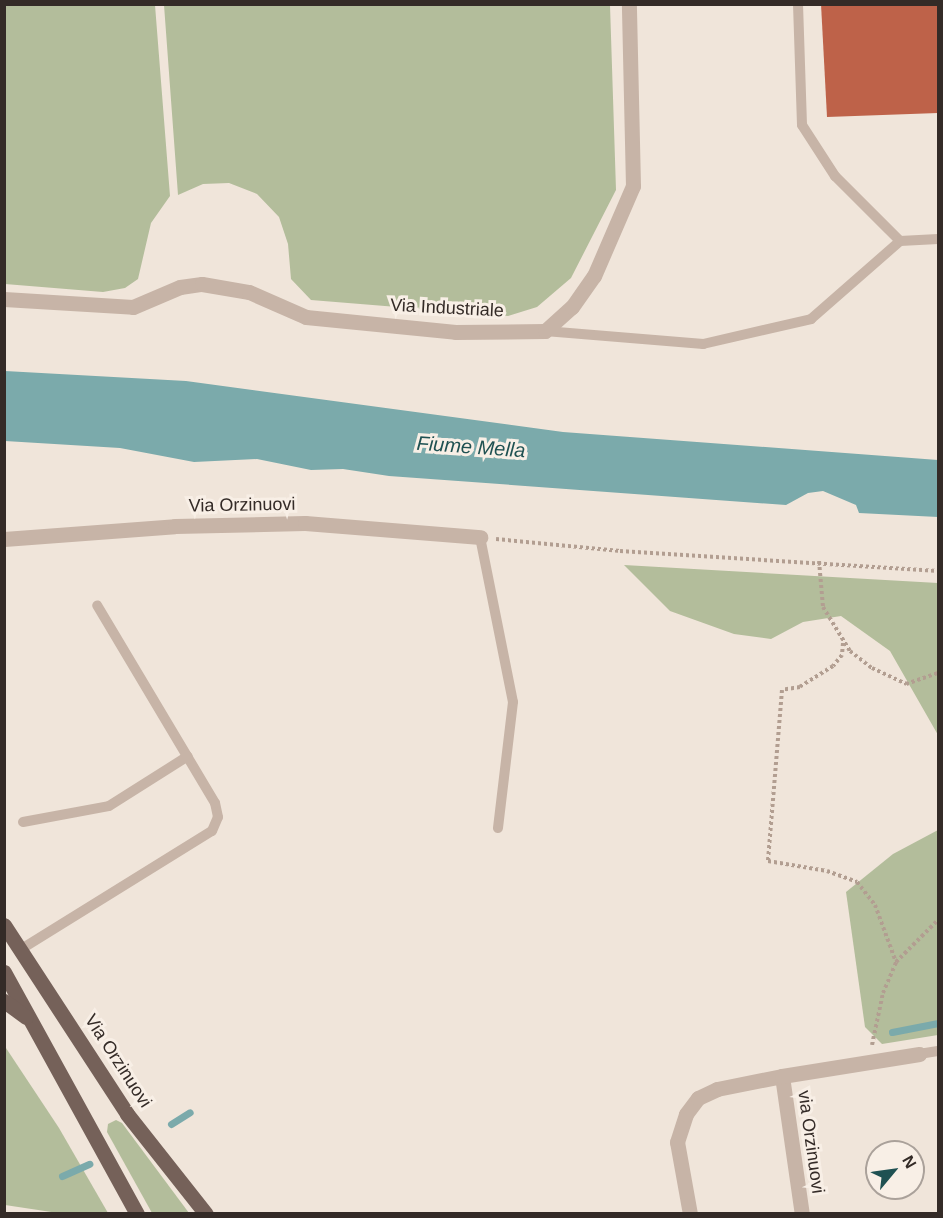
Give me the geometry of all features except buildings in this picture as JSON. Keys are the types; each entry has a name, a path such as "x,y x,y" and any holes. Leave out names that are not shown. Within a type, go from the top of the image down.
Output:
{"main road":[{"name":"Via Orzinuovi","path":"4,925 23,948 127,1114 206,1214"},
{"path":"4,972 137,1214"},
{"path":"4,993 28,1018"},
{"path":"4,1001 28,1018"}],"street":[{"path":"545,331 572,307 594,276 633,186 629,4"},
{"name":"Via Industriale","path":"4,298 133,308 180,287 202,284 249,292 271,305 306,316 455,332 545,331"},
{"name":"Via Orzinuovi","path":"4,538 175,526 304,523 480,537"},
{"name":"via Orzinuovi","path":"690,1214 678,1142 686,1114 698,1098 717,1089 782,1076 919,1054"},
{"name":"via Orzinuovi","path":"782,1076 802,1214"}],"lane":[{"path":"798,4 802,125 835,176 900,241"},
{"path":"545,331 703,344 811,319 900,241 939,239"},
{"path":"480,537 513,702 498,828"},
{"path":"23,948 212,831 218,817 216,803 97,604"},
{"path":"23,822 109,806 188,756"},
{"path":"919,1054 939,1051"}],"path":[{"path":"480,537 620,551 819,561 939,571"},
{"path":"819,561 823,607 843,643 872,668 906,684 939,673"},
{"path":"843,643 842,655 833,666 800,687 782,690 768,861 827,871 857,882 875,905 896,962"},
{"path":"869,1063 883,993 896,962 939,920"}],"green space":[{"path":"4,5 155,5 170,196 151,223 138,279 125,288 103,292 5,284"},
{"path":"164,5 610,5 616,190 571,278 537,307 508,316 311,300 291,279 288,244 279,217 257,194 229,183 203,184 178,195"},
{"path":"624,565 938,583 938,735 890,651 841,616 803,622 771,639 734,634 670,611"},
{"path":"938,830 938,1035 882,1044 865,1027 846,892 893,854"},
{"path":"4,1045 59,1128 108,1213 58,1213 5,1205"},
{"path":"116,1120 122,1123 189,1213 152,1213 107,1132 108,1124"}],"water":[{"name":"Fiume Mella","path":"5,371 186,381 563,432 938,460 938,517 859,513 856,505 823,491 808,493 786,505 389,476 343,469 311,470 257,459 194,462 120,448 5,441"}],"waterway":[{"path":"892,1032 938,1023"},
{"path":"171,1124 190,1112"},
{"path":"62,1176 89,1164"}]}
